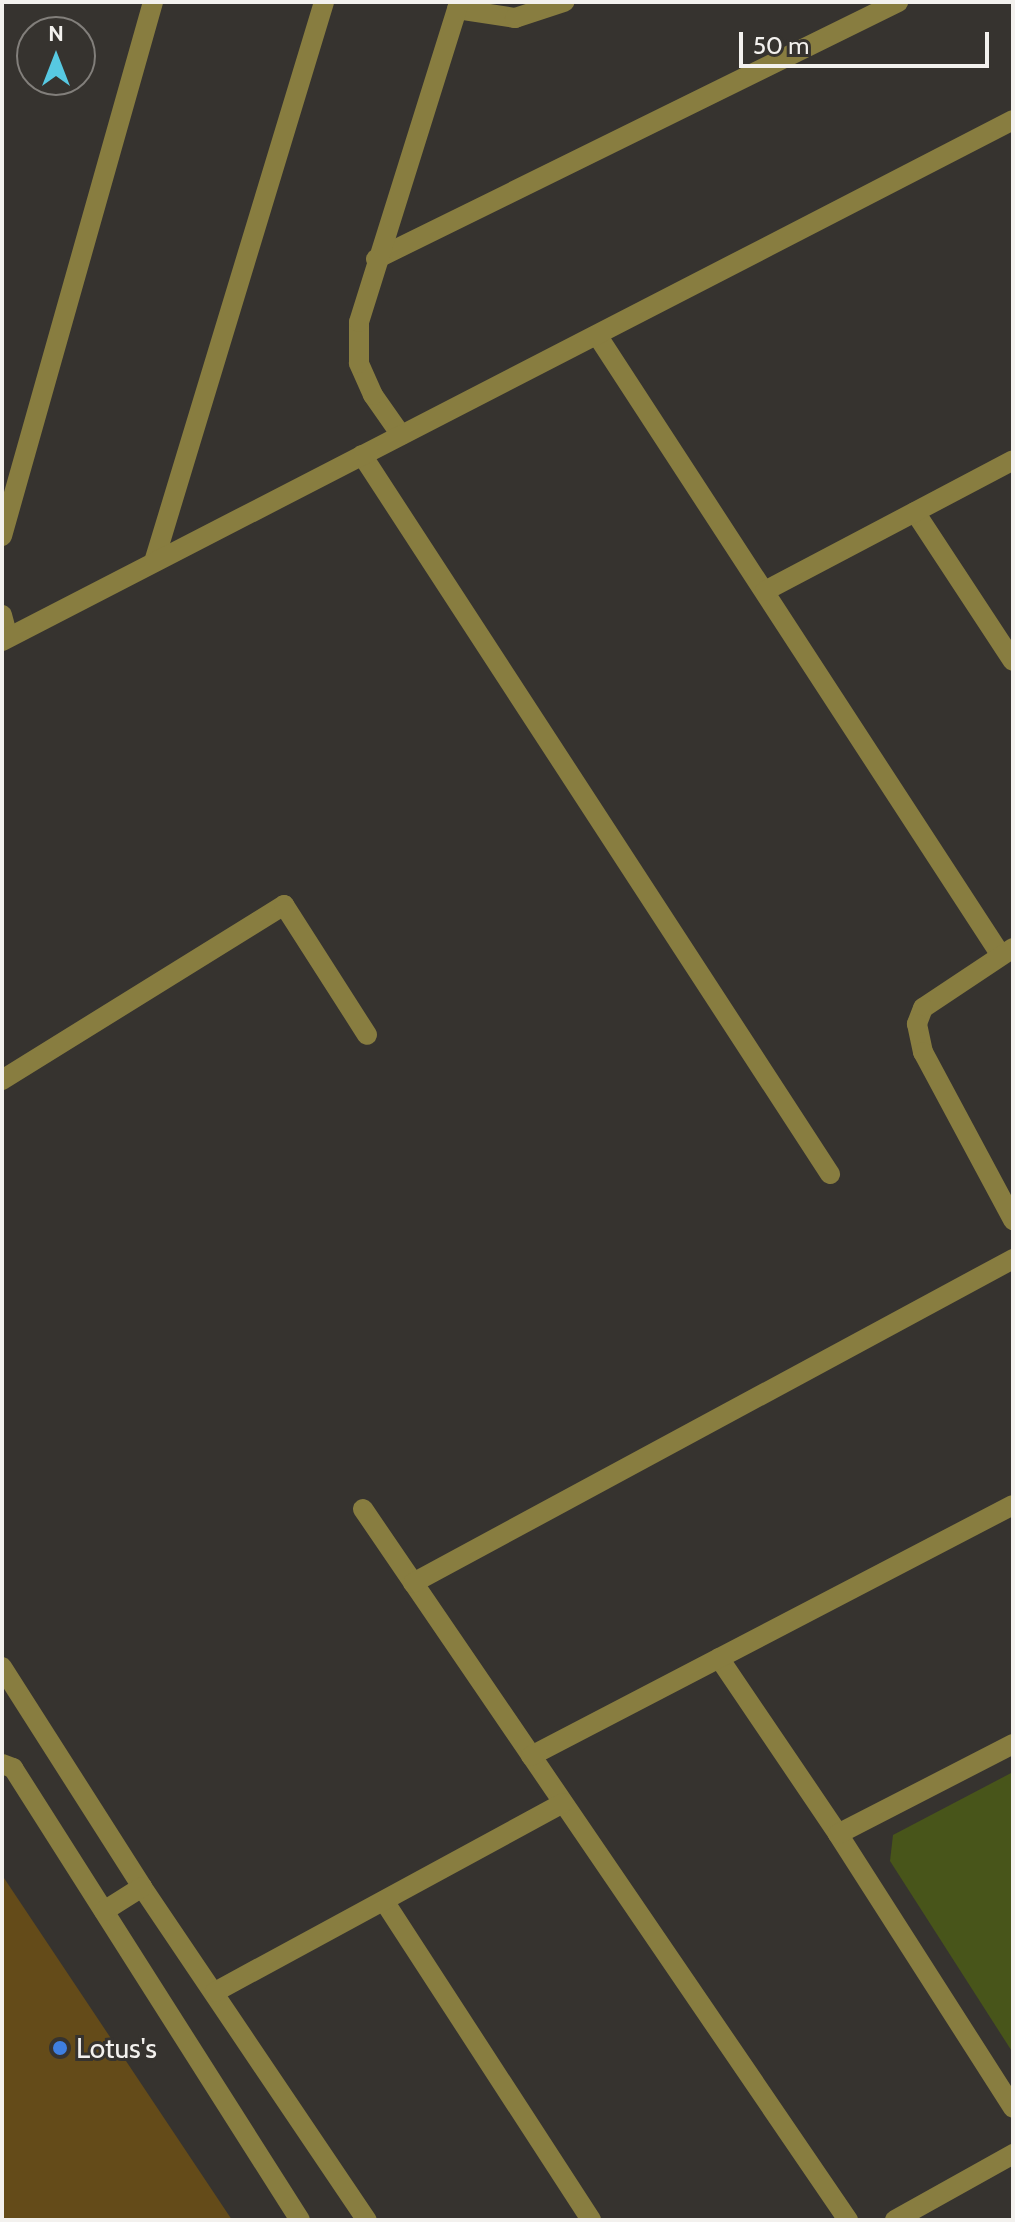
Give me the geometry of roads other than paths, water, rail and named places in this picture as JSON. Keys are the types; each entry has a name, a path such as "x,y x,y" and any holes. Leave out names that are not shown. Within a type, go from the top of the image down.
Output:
{"street":[{"path":"2,536 153,2"},
{"path":"154,562 324,2"},
{"path":"401,435 373,395 359,363 359,322 376,259 458,5 515,18 564,2"},
{"path":"376,259 898,2"},
{"path":"2,615 5,639 1013,120"},
{"path":"597,335 1006,951 923,1008 917,1024 923,1052 1013,1220"},
{"path":"362,455 830,1174"},
{"path":"765,591 1013,460"},
{"path":"915,512 1013,661"},
{"path":"2,1080 284,905 367,1035"},
{"path":"413,1583 1013,1259"},
{"path":"531,1756 1013,1505"},
{"path":"363,1509 848,2220"},
{"path":"719,1658 838,1834 1013,2108"},
{"path":"2,1667 142,1887 367,2220"},
{"path":"838,1834 1013,1744"},
{"path":"2,1764 13,1768 300,2220"},
{"path":"215,1992 563,1803"},
{"path":"104,1911 142,1887"},
{"path":"384,1901 591,2220"},
{"path":"895,2220 1013,2154"}],"place":[{"name":"Lotus's","path":"60,2048"}]}
